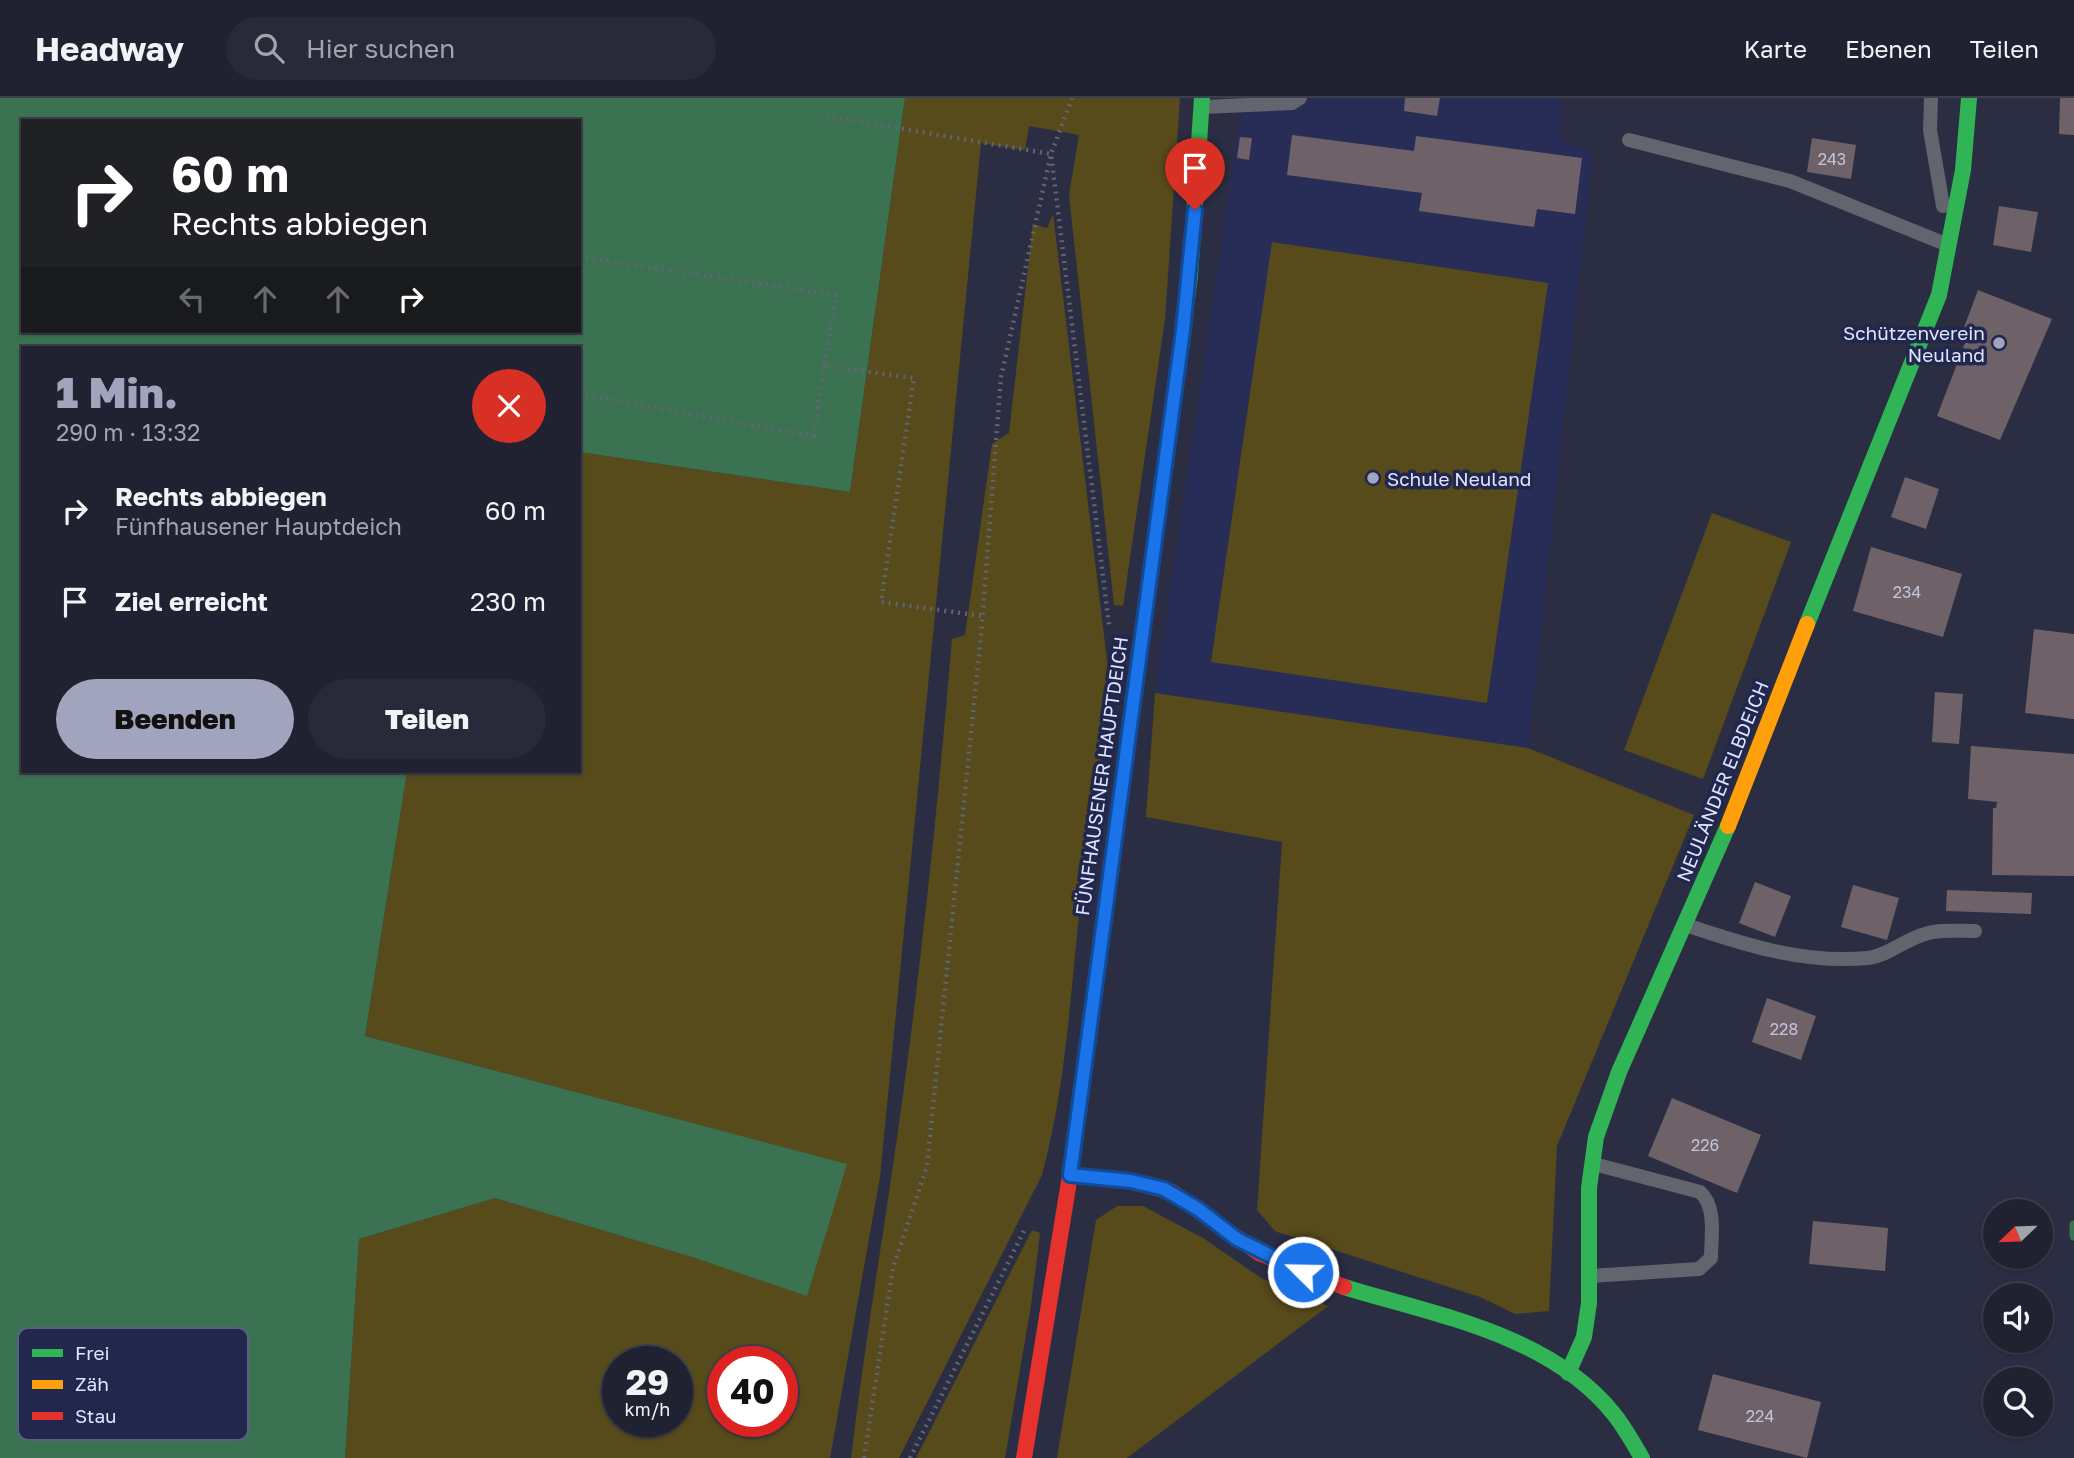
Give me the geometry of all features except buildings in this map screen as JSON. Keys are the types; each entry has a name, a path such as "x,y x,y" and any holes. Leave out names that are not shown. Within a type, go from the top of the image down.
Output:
{"street":[{"name":"NEULÄNDER ELBDEICH","path":"1568,1373 1584,1337 1589,1303 1589,1188 1596,1137 1619,1072 1718,853 1824,579 1912,367 1938,295 1963,170 1969,98"},
{"name":"FÜNFHAUSENER HAUPTDEICH","path":"1024,1458 1070,1175 1190,276 1202,103"},
{"path":"1070,1175 1131,1181 1164,1189 1198,1209 1237,1239 1286,1266 1489,1331 1536,1353 1597,1396 1620,1421 1642,1458"}],"lane":[{"path":"1202,103 1292,103 1300,98"},
{"path":"1931,98 1930,130 1949,246"},
{"path":"1629,140 1790,181 1949,246"},
{"path":"1685,925 1777,954 1861,958 1880,956 1903,943 1935,931 1975,931"},
{"path":"1589,1276 1699,1269 1711,1258 1710,1209 1707,1198 1700,1192 1592,1164"}],"path":[{"path":"864,1458 893,1268 927,1166 983,616 1000,377 1051,154 1072,98"},
{"path":"826,116 1051,154"},
{"path":"1051,154 1112,635"},
{"path":"581,257 837,295 814,436 581,394"},
{"path":"824,366 914,378 881,602 983,616"},
{"path":"910,1458 1029,1220"}],"shaded area":[{"path":"0,98 905,98 850,492 581,452 581,346 21,346 21,773 407,773 365,1036 847,1164 807,1296 695,1258 495,1198 359,1239 345,1458 0,1458"},
{"path":"905,98 1180,98 1165,319 1123,606 1114,605 1069,195 1079,135 1029,126 1025,150 981,143 880,1177 830,1458 345,1458 359,1239 495,1198 807,1295 846,1164 365,1036 407,773 581,773 581,452 850,492"},
{"name":"Schule Neuland","path":"1243,98 1562,98 1560,140 1593,151 1528,748 1155,693"},
{"path":"1053,214 1109,677 1106,728 1086,854 1058,1102 1042,1175 899,1458 851,1458 917,986 952,639 965,635 992,444 1009,433 1033,224 1047,228"},
{"path":"1272,242 1548,283 1487,703 1211,662"},
{"path":"1712,513 1791,542 1703,779 1624,750"},
{"path":"1155,693 1528,748 1694,815 1557,1146 1549,1311 1515,1314 1480,1297 1275,1231 1257,1210 1282,842 1146,817"},
{"path":"1117,1206 1143,1206 1203,1238 1261,1278 1328,1306 1127,1458 1057,1458 1096,1220"},
{"path":"1032,1230 1040,1233 1031,1305 1005,1458 916,1458"}],"waterway":[{"path":"2074,1225 2074,1236"}],"traffic: fast":[{"path":"1102,936 1190,276 1202,98"},
{"path":"1807,624 1939,295 1963,170 1969,98"},
{"path":"1568,1373 1584,1337 1589,1303 1589,1188 1596,1137 1619,1072 1728,826"},
{"path":"1344,1287 1489,1331 1557,1364 1587,1386 1613,1413 1642,1458"}],"traffic: slow":[{"path":"1728,826 1807,624"},
{"path":"1071,1169 1102,936"}],"traffic: jam":[{"path":"1024,1458 1071,1169"},
{"path":"1070,1175 1129,1181 1172,1192 1259,1253 1344,1287"}],"place":[{"name":"Schützenverein Neuland","path":"1999,343"},
{"name":"Schule Neuland","path":"1373,478"}],"route":[{"path":"1195,210 1190,276 1070,1175 1131,1181 1164,1189 1198,1209 1237,1239 1262,1254 1303,1272"}]}
